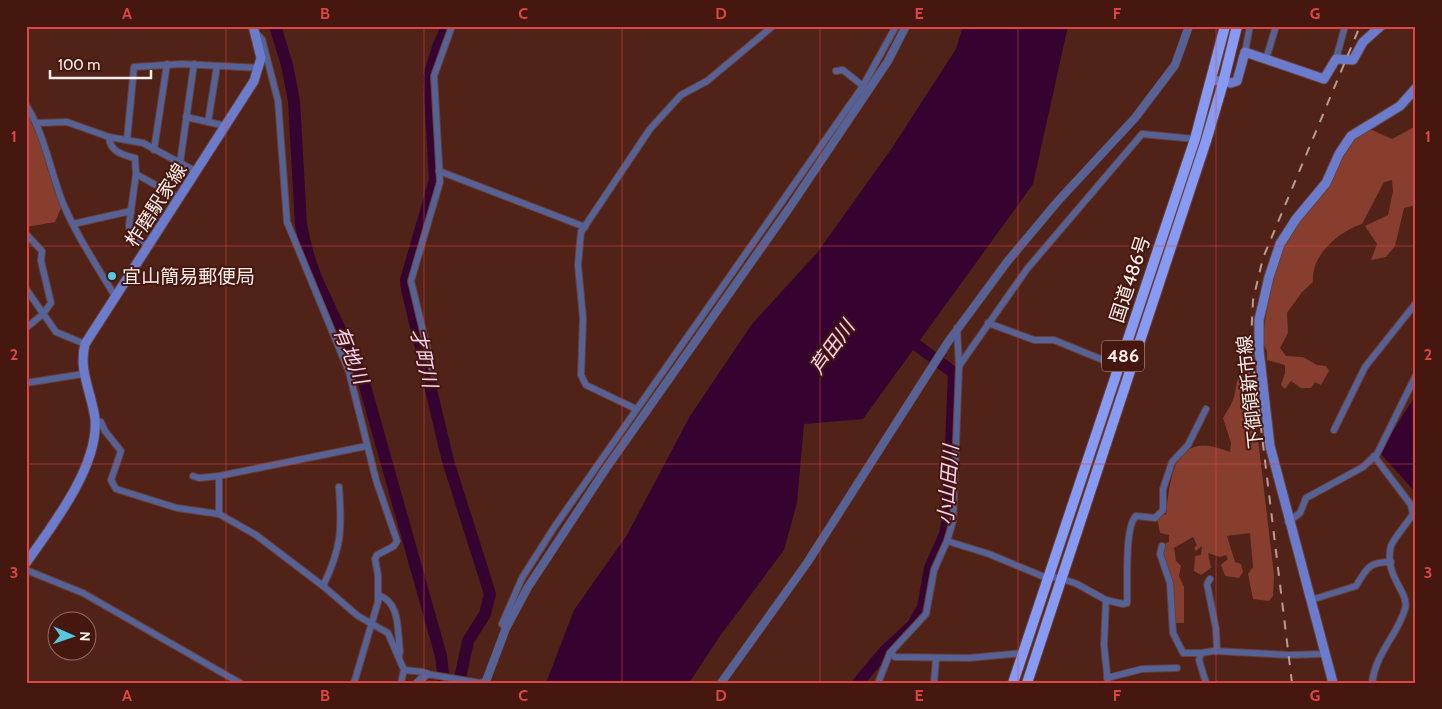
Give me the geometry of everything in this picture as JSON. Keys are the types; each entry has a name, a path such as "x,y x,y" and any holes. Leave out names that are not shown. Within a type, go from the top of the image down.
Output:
{"highway":[{"name":"国道486号","path":"1013,683 1195,139 1225,26"},
{"name":"国道486号","path":"1027,683 1224,83 1237,26"}],"main road":[{"path":"1212,80 1224,83 1237,81 1245,52 1324,79 1336,59 1353,60 1363,42 1381,26"},
{"name":"柞磨駅家線","path":"85,344 254,81 261,58 255,30"},
{"name":"下御領新市線","path":"1332,683 1323,654 1311,600 1288,522 1270,446 1259,350 1259,320 1269,276 1280,244 1301,212 1326,183 1338,154 1351,136 1400,106 1416,88"},
{"path":"26,563 69,500 83,472 94,437 95,420 83,374 85,344"}],"street":[{"path":"433,373 411,281 440,182 434,76 452,26"},
{"path":"636,409 586,385 581,375 583,318 578,245 585,227 650,129 681,95 707,81 773,26"},
{"path":"506,628 502,624 522,578 636,409 863,86 896,26"},
{"path":"404,670 483,682 506,628 528,587 605,470 790,207 888,61 906,26"},
{"path":"721,683 807,563 957,328 1058,201 1135,118 1170,73 1175,65 1189,26"},
{"path":"1245,52 1250,26"},
{"path":"1266,58 1276,26"},
{"path":"1336,59 1345,26"},
{"path":"255,30 262,39 278,101 287,222 349,372 376,480 397,541 394,546 377,555 375,559 378,595 354,683"},
{"path":"882,54 885,54 897,44"},
{"path":"154,150 168,64"},
{"path":"127,140 134,67 194,64 259,68"},
{"path":"180,163 194,64"},
{"path":"208,122 217,66"},
{"path":"836,71 843,70 863,86"},
{"path":"26,104 38,123 49,166 78,237 116,298"},
{"path":"186,117 226,126"},
{"path":"38,123 67,122 110,138 143,143 196,172"},
{"path":"959,366 1027,269 1142,134 1195,139"},
{"path":"110,138 109,140 118,153 135,158 136,174 129,225 130,231 148,246"},
{"path":"439,171 585,227"},
{"path":"136,174 179,198"},
{"path":"73,224 131,211"},
{"path":"26,234 42,251 41,261 51,303 44,314 26,328"},
{"path":"26,289 56,332 85,344"},
{"path":"1334,430 1365,367 1416,303"},
{"path":"988,323 1034,340 1054,340 1120,366"},
{"path":"878,683 890,653 926,614 934,570 947,541 953,521 959,366 957,328"},
{"path":"27,381 83,374"},
{"path":"1288,522 1300,513 1306,498 1363,467 1374,456 1416,375"},
{"path":"947,541 990,554 1049,577 1060,578 1106,600 1123,604 1127,603 1129,544 1133,519 1136,516 1155,518 1163,510 1163,489 1172,462 1188,445 1206,409"},
{"path":"95,420 102,422 105,431 121,452 111,480 116,489 177,508 219,514 256,535 323,586 358,616 388,633 404,670 401,683"},
{"path":"193,476 199,478 219,476 367,446"},
{"path":"1372,683 1374,666 1405,609 1404,594 1390,571 1392,545 1413,514 1411,505 1374,456"},
{"path":"219,476 219,514"},
{"path":"323,586 336,561 340,545 342,525 339,487"},
{"path":"1162,546 1160,554 1170,583 1172,633 1183,653 1201,654 1217,651 1289,655 1323,654"},
{"path":"1311,600 1356,586 1367,568 1376,562 1391,562"},
{"path":"26,570 83,593 240,683"},
{"path":"1210,579 1207,584 1216,629 1217,651"},
{"path":"378,595 386,597 395,608 399,657"},
{"path":"1106,600 1104,645 1108,681 1142,669 1177,668"},
{"path":"890,653 895,657 936,658 970,658 1024,653"},
{"path":"1201,654 1199,660 1206,683"},
{"path":"934,683 936,658"},
{"path":"417,683 426,674"}],"shaded area":[{"path":"26,109 37,126 47,168 62,206 55,222 26,227"},
{"path":"1416,126 1416,205 1404,208 1395,246 1386,257 1371,260 1377,244 1365,226 1388,215 1393,191 1392,180 1384,182 1362,224 1335,239 1321,254 1316,263 1313,282 1302,292 1287,313 1288,333 1280,348 1286,356 1303,357 1317,365 1326,366 1329,371 1321,385 1315,382 1311,388 1301,388 1291,381 1285,389 1281,385 1285,373 1285,365 1267,360 1267,351 1262,341 1274,266 1286,239 1349,143 1370,129 1392,139"},
{"path":"1250,371 1274,575 1273,596 1269,601 1253,599 1248,574 1253,567 1250,533 1227,536 1235,562 1241,564 1243,572 1239,578 1225,576 1221,565 1228,559 1226,555 1220,557 1208,553 1211,568 1201,575 1194,571 1195,556 1201,555 1202,546 1196,551 1194,548 1197,545 1193,537 1174,548 1176,561 1181,566 1179,576 1184,587 1184,623 1176,623 1173,581 1163,556 1164,544 1169,542 1169,535 1160,533 1157,517 1166,514 1174,470 1179,459 1186,451 1197,446 1211,446 1230,452 1231,443 1223,418 1233,400 1238,378"}],"water":[{"name":"芦田川","path":"963,26 1068,26 1033,184 863,419 804,424 797,503 784,550 720,636 689,683 546,683 574,610 627,535 690,416 752,324 817,253 892,148 956,49"},
{"path":"1416,395 1416,493 1381,454 1382,448"}],"waterway":[{"name":"有地川","path":"275,26 287,65 294,101 301,225 308,255 316,278 363,379 441,656 444,683"},
{"name":"才町川","path":"447,26 429,77 435,180 406,280 448,461 490,594 485,614 468,641 459,683"},
{"name":"小山田川","path":"858,683 884,652 913,625 923,607 930,568 945,534 948,519 954,373 903,335"}],"railway":[{"path":"1292,683 1253,362 1251,342 1253,300 1263,258 1360,26"}],"place":[{"name":"宜山簡易郵便局","path":"112,276"}]}
